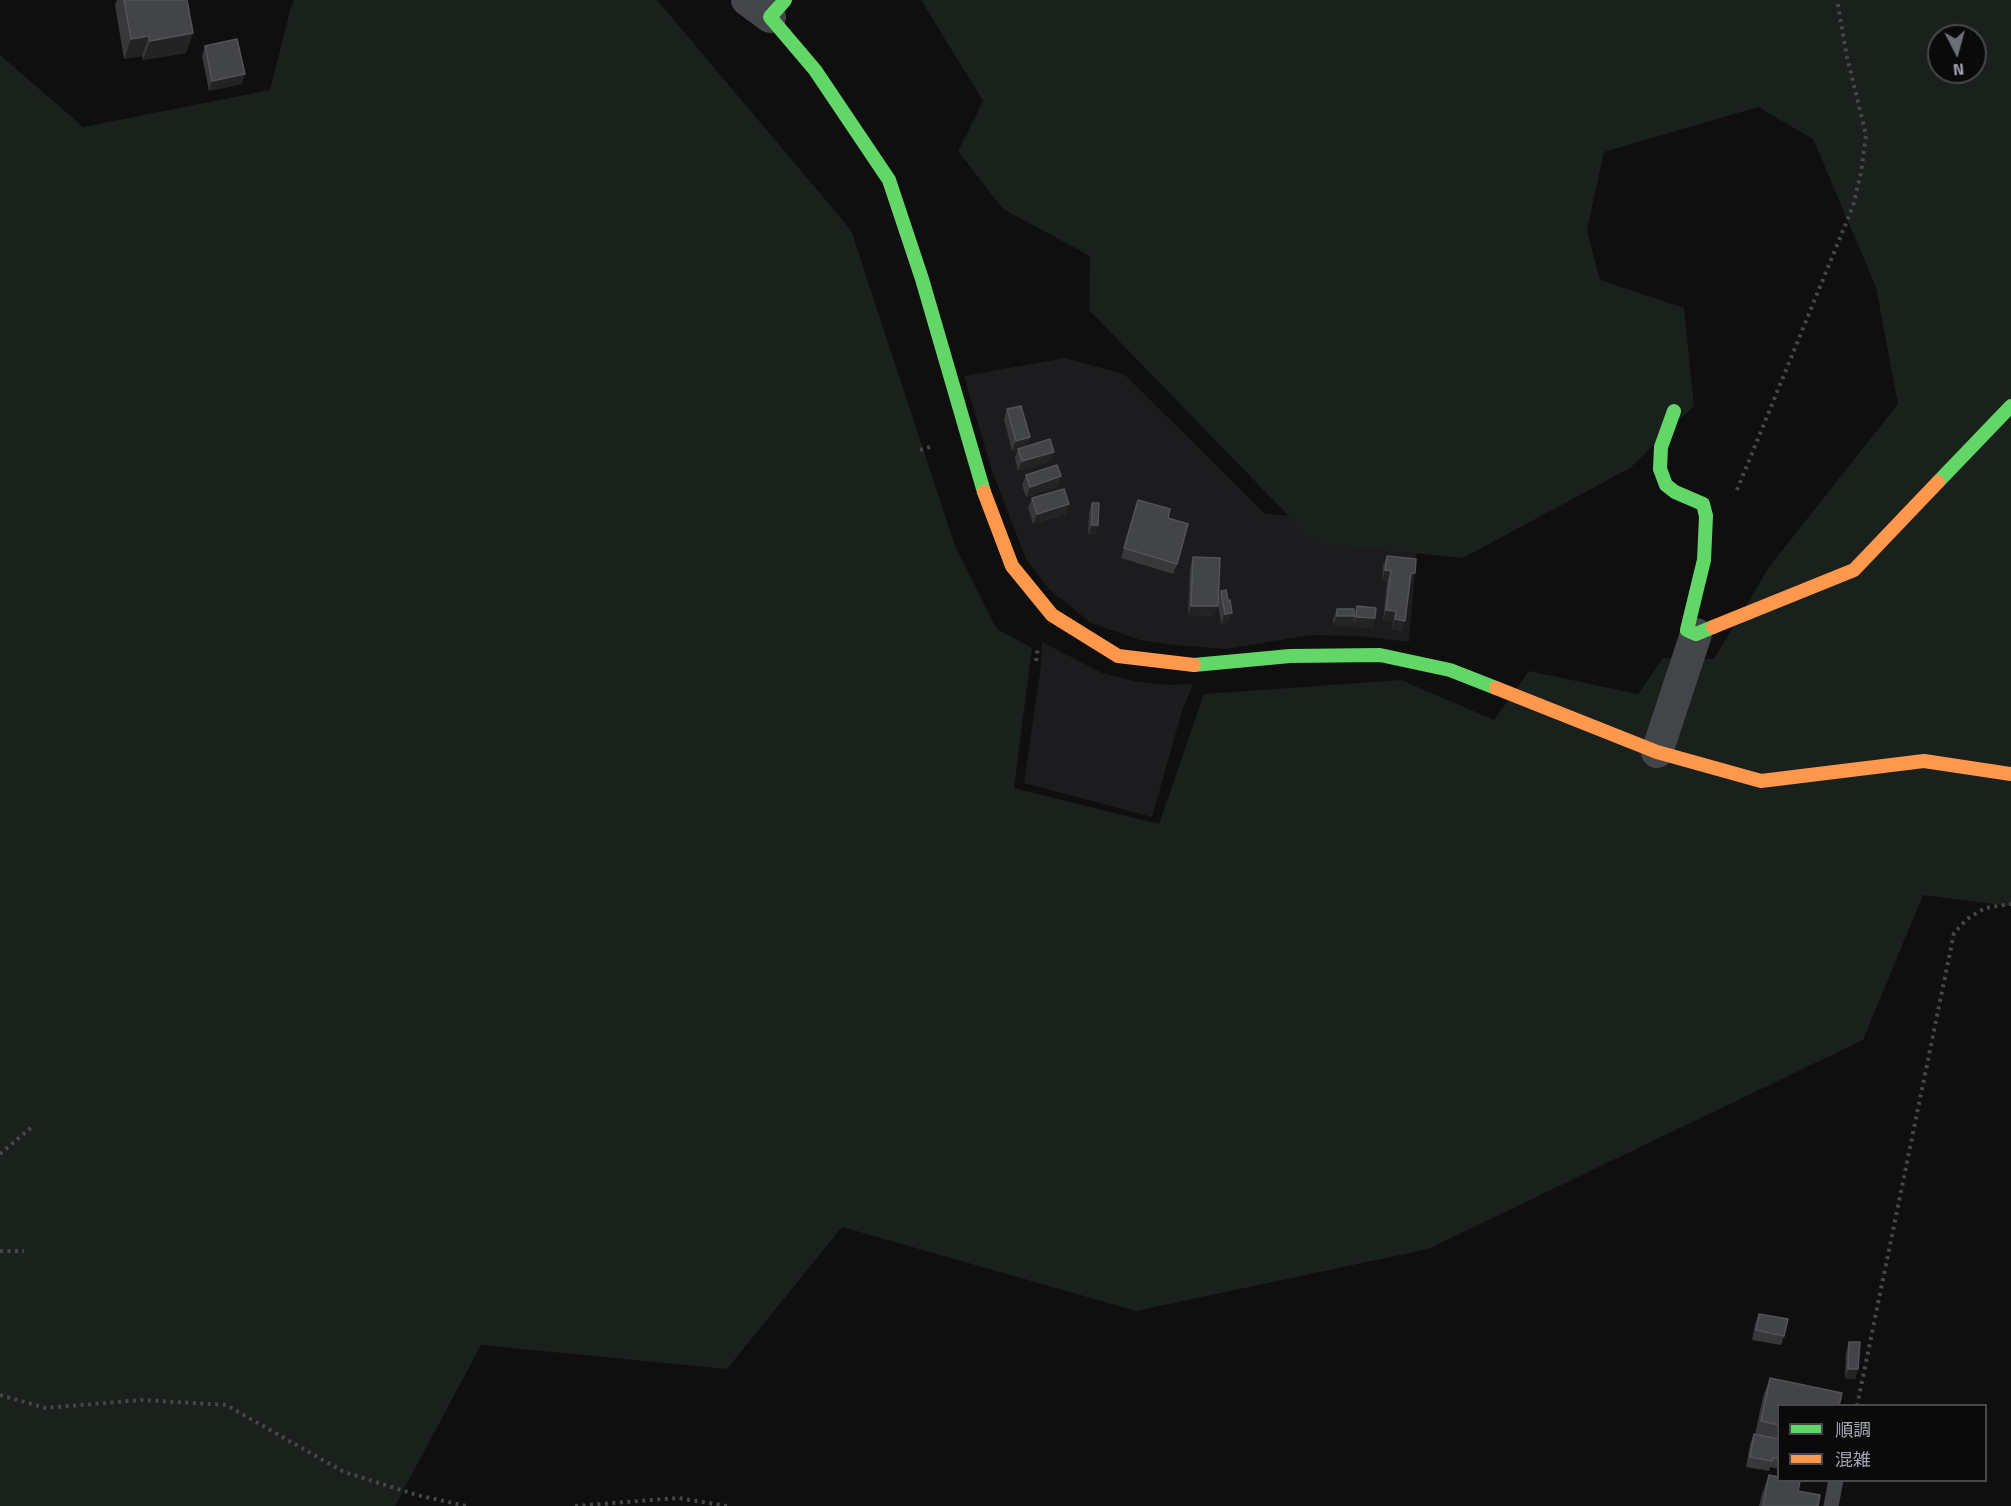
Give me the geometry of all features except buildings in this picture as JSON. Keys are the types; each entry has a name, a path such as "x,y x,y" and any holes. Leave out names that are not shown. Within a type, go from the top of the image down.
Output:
{"street":[{"path":"768,6 815,70 889,180 922,279 986,497 1012,566 1052,615 1118,656 1194,665 1290,656 1380,655 1461,674 1657,752 1761,781 1924,761 2011,774"},
{"path":"1674,411 1661,447 1660,469 1666,485 1675,492 1703,504 1706,516 1704,561 1687,630 1696,634 1854,570 2011,406"},
{"path":"1657,752 1696,634"}],"lane":[{"path":"1831,1506 1836,1482"}],"path":[{"path":"1736,492 1853,206 1861,173 1866,135 1837,0"},
{"path":"1857,1404 1954,933 1967,919 1984,908 2011,904"},
{"path":"0,1154 34,1125"},
{"path":"0,1251 24,1251"},
{"path":"0,1395 46,1408 141,1400 226,1405 344,1472 417,1495 466,1506"},
{"path":"575,1506 678,1498 728,1506"}],"shaded area":[{"path":"294,0 657,0 851,230 955,546 997,629 1032,648 1014,788 1159,824 1204,694 1401,680 1494,720 1529,671 1638,694 1663,658 1714,659 1769,567 1898,404 1876,287 1813,139 1758,107 1604,152 1587,230 1600,280 1684,308 1694,406 1630,468 1463,558 1315,543 1089,310 1090,256 1003,209 958,151 983,101 921,0 2011,0 2011,906 1923,895 1863,1040 1428,1249 1136,1311 842,1227 727,1369 481,1345 395,1506 0,1506 0,55 83,127 270,90"},
{"path":"1065,358 1124,374 1265,514 1419,524 1409,642 1360,636 1311,635 1226,649 1140,640 1091,623 1049,589 1026,559 992,471 964,376"},
{"path":"1042,642 1102,673 1138,682 1169,685 1193,684 1182,711 1152,817 1024,783 1041,666"}],"traffic: fast":[{"path":"785,0 770,17 815,70 889,180 922,279 984,492"},
{"path":"1938,482 2011,406"},
{"path":"1674,411 1661,447 1660,469 1666,485 1675,492 1703,504 1706,516 1704,560 1687,630 1696,634 1713,627"},
{"path":"1194,665 1290,656 1380,655 1450,670 1496,688"}],"traffic: slow":[{"path":"1713,627 1854,570 1938,482"},
{"path":"984,492 1012,566 1052,615 1118,656 1194,665"},
{"path":"1496,688 1657,752 1761,781 1924,761 2011,774"}]}
